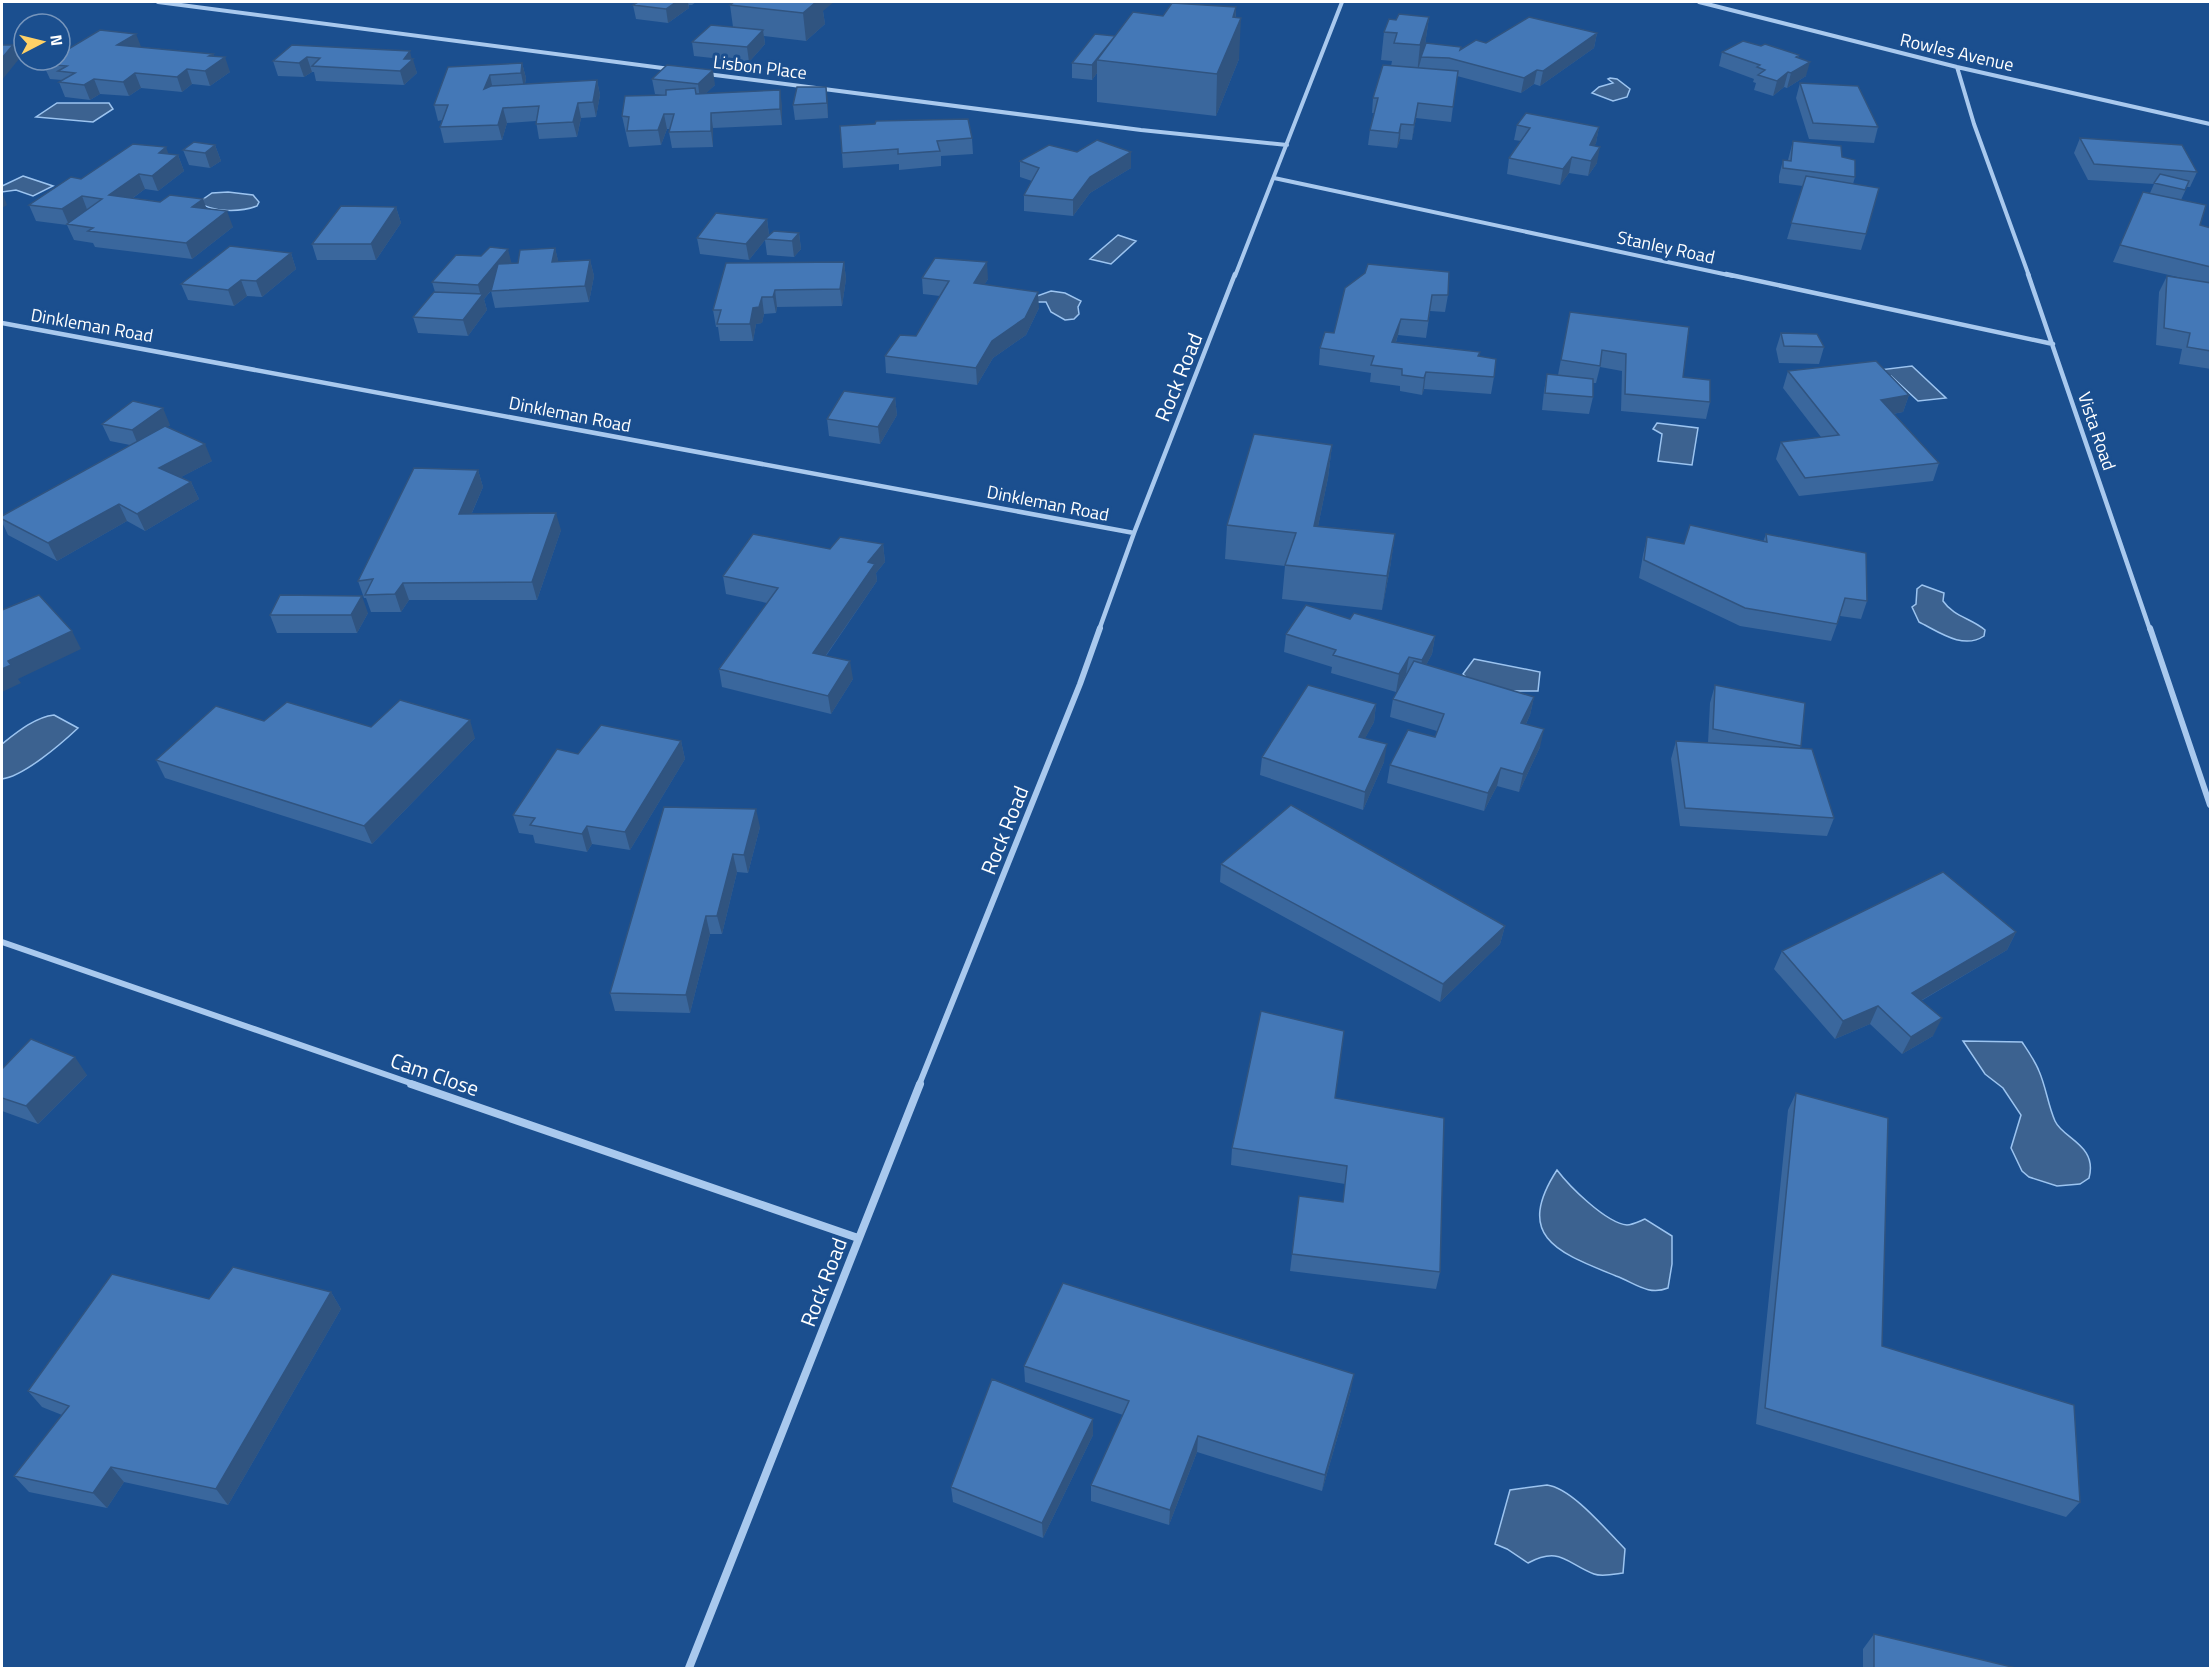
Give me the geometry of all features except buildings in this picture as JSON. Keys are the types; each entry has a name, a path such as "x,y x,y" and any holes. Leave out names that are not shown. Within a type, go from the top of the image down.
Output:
{"street":[{"path":"158,2 673,69"},
{"name":"Rock Road","path":"689,1668 1080,684 1134,532 1342,2"},
{"name":"Rowles Avenue","path":"1699,2 1957,67 2211,124"},
{"name":"Vista Road","path":"1957,67 1974,124 2053,344 2211,805"},
{"name":"Lisbon Place","path":"697,72 1141,130 1287,144"},
{"name":"Stanley Road","path":"1274,178 2053,344"},
{"name":"Dinkleman Road","path":"2,323 1134,532"},
{"name":"Cam Close","path":"2,942 858,1238"}],"water":[{"path":"1608,79 1617,79 1630,89 1627,97 1613,101 1592,93 1599,87 1613,83"},
{"path":"57,103 109,103 113,109 93,122 36,117"},
{"path":"23,176 53,186 33,196 16,190 2,192 2,186"},
{"path":"212,193 253,195 259,202 257,206 251,208 219,210 199,202"},
{"path":"1118,235 1136,241 1111,264 1090,259"},
{"path":"1051,291 1065,293 1081,301 1078,307 1079,314 1074,319 1065,320 1051,312 1046,302 1036,302 1037,296"},
{"path":"1912,366 1946,398 1918,401 1891,376 1882,375 1879,370"},
{"path":"1657,423 1698,428 1692,465 1658,461 1662,434 1653,429"},
{"path":"1922,585 1944,593 1943,601 1947,606 1985,630 1984,636 1976,640 1959,640 1943,635 1919,622 1912,607 1916,604 1917,589"},
{"path":"1474,659 1540,672 1538,691 1480,691 1463,674"},
{"path":"54,715 78,728 31,766 11,777 2,779 2,744 33,722"},
{"path":"1963,1041 2022,1042 2039,1071 2055,1121 2089,1158 2089,1178 2080,1184 2057,1186 2029,1177 2022,1171 2011,1148 2021,1115 2003,1088 1985,1074"},
{"path":"1557,1170 1579,1194 1609,1218 1627,1225 1645,1219 1672,1236 1672,1264 1668,1288 1648,1290 1642,1288 1577,1259 1549,1240 1542,1227 1540,1212 1545,1193"},
{"path":"1547,1485 1557,1488 1578,1502 1625,1549 1623,1573 1597,1575 1556,1556 1539,1558 1528,1563 1495,1544 1510,1490"}]}
